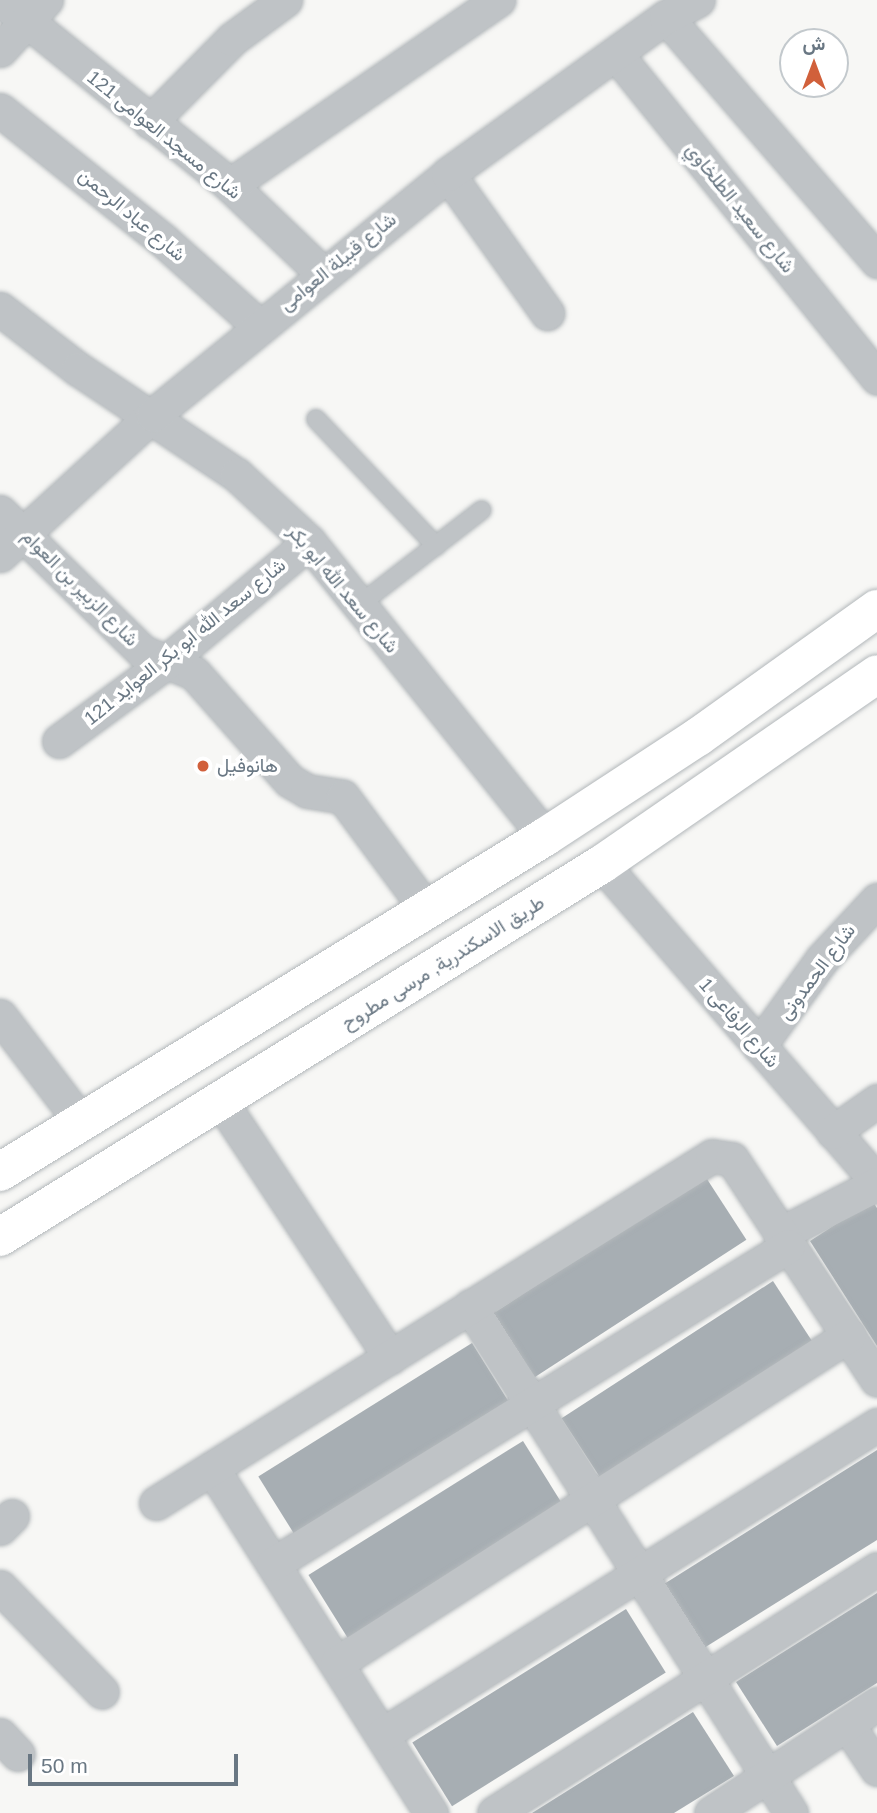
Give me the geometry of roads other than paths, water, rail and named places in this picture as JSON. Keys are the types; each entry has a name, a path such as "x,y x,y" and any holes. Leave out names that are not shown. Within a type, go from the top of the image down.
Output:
{"main road":[{"path":"0,1172 545,836 698,737 877,609"},
{"name":"طريق الاسكندرية, مرسى مطروح","path":"0,1237 222,1102 602,864 877,674"}],"street":[{"name":"شارع مسجد العوامى 121","path":"1,0 35,12 150,122 230,185 323,274"},
{"path":"150,122 232,38 285,0"},
{"name":"شارع قبيلة العوامى","path":"0,555 12,521 153,415 258,326 448,174 666,18 698,0"},
{"path":"230,185 495,1"},
{"path":"0,50 35,12"},
{"path":"666,18 877,261"},
{"name":"شارع سعيد الطلخاوي","path":"616,54 872,362"},
{"name":"شارع عباد الرحمن","path":"0,110 164,241 258,326"},
{"path":"448,174 547,313"},
{"name":"شارع سعد الله ابو بكر","path":"0,309 78,369 153,415 237,475 309,542 545,836"},
{"name":"شارع الزبير بن العوام","path":"12,521 143,652 194,673 290,781 307,791 335,793 349,803 427,910"},
{"name":"شارع سعد الله ابو بكر العوايد 121","path":"60,741 165,663 309,542"},
{"name":"شارع الرفاعى 1","path":"602,864 877,1182"},
{"name":"شارع الحمدونى","path":"759,1046 822,959 877,900"},
{"path":"0,1016 81,1122"},
{"path":"833,1132 877,1101"},
{"path":"222,1102 390,1357"},
{"path":"156,1503 712,1156 732,1159 877,1380"},
{"path":"273,1564 531,1405 877,1182"},
{"path":"470,1306 590,1501 791,1813"},
{"path":"337,1662 849,1335"},
{"path":"383,1734 877,1425"},
{"path":"212,1468 431,1813"},
{"path":"494,1813 877,1569"},
{"path":"0,1587 103,1692"},
{"path":"711,1813 877,1704"},
{"path":"847,1724 877,1769"}],"lane":[{"path":"316,419 436,546"},
{"path":"359,605 482,510"}],"place":[{"name":"هانوفيل","path":"203,766"}]}
